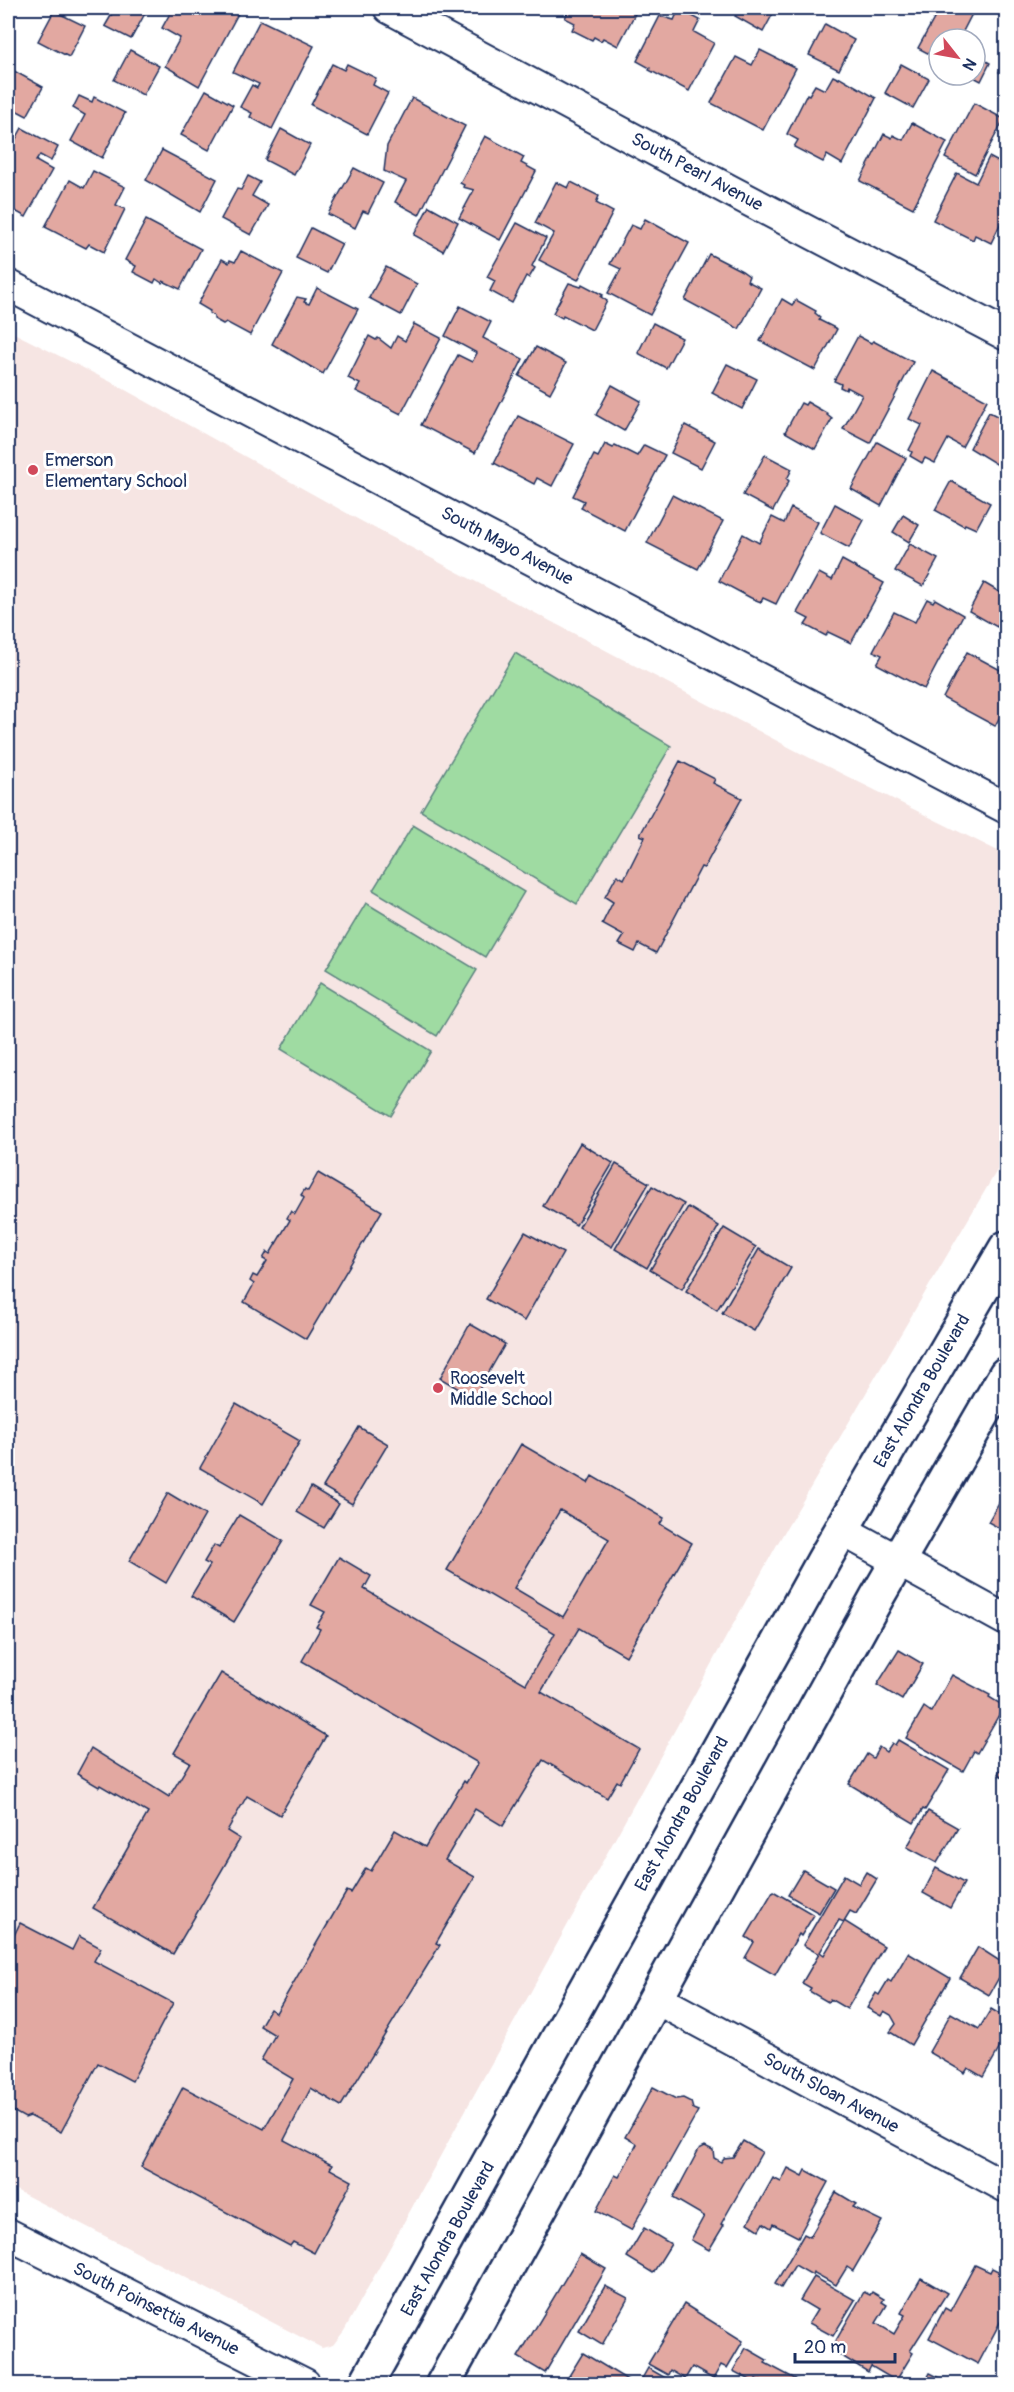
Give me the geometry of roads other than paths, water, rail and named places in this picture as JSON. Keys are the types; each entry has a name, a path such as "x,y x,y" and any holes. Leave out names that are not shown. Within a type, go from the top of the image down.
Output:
{"main road":[{"name":"East Alondra Boulevard","path":"366,2385 842,1530 1006,1248"},
{"path":"443,2385 897,1562 1006,1374"}],"street":[{"name":"South Pearl Avenue","path":"389,8 1006,335"},
{"name":"South Mayo Avenue","path":"8,285 1006,808"},
{"path":"842,1530 1006,1620"},
{"name":"South Sloan Avenue","path":"655,1998 1006,2187"},
{"name":"South Poinsettia Avenue","path":"8,2234 305,2385"}],"place":[{"name":"Emerson Elementary School","path":"33,470"},
{"name":"Roosevelt Middle School","path":"438,1388"}]}
